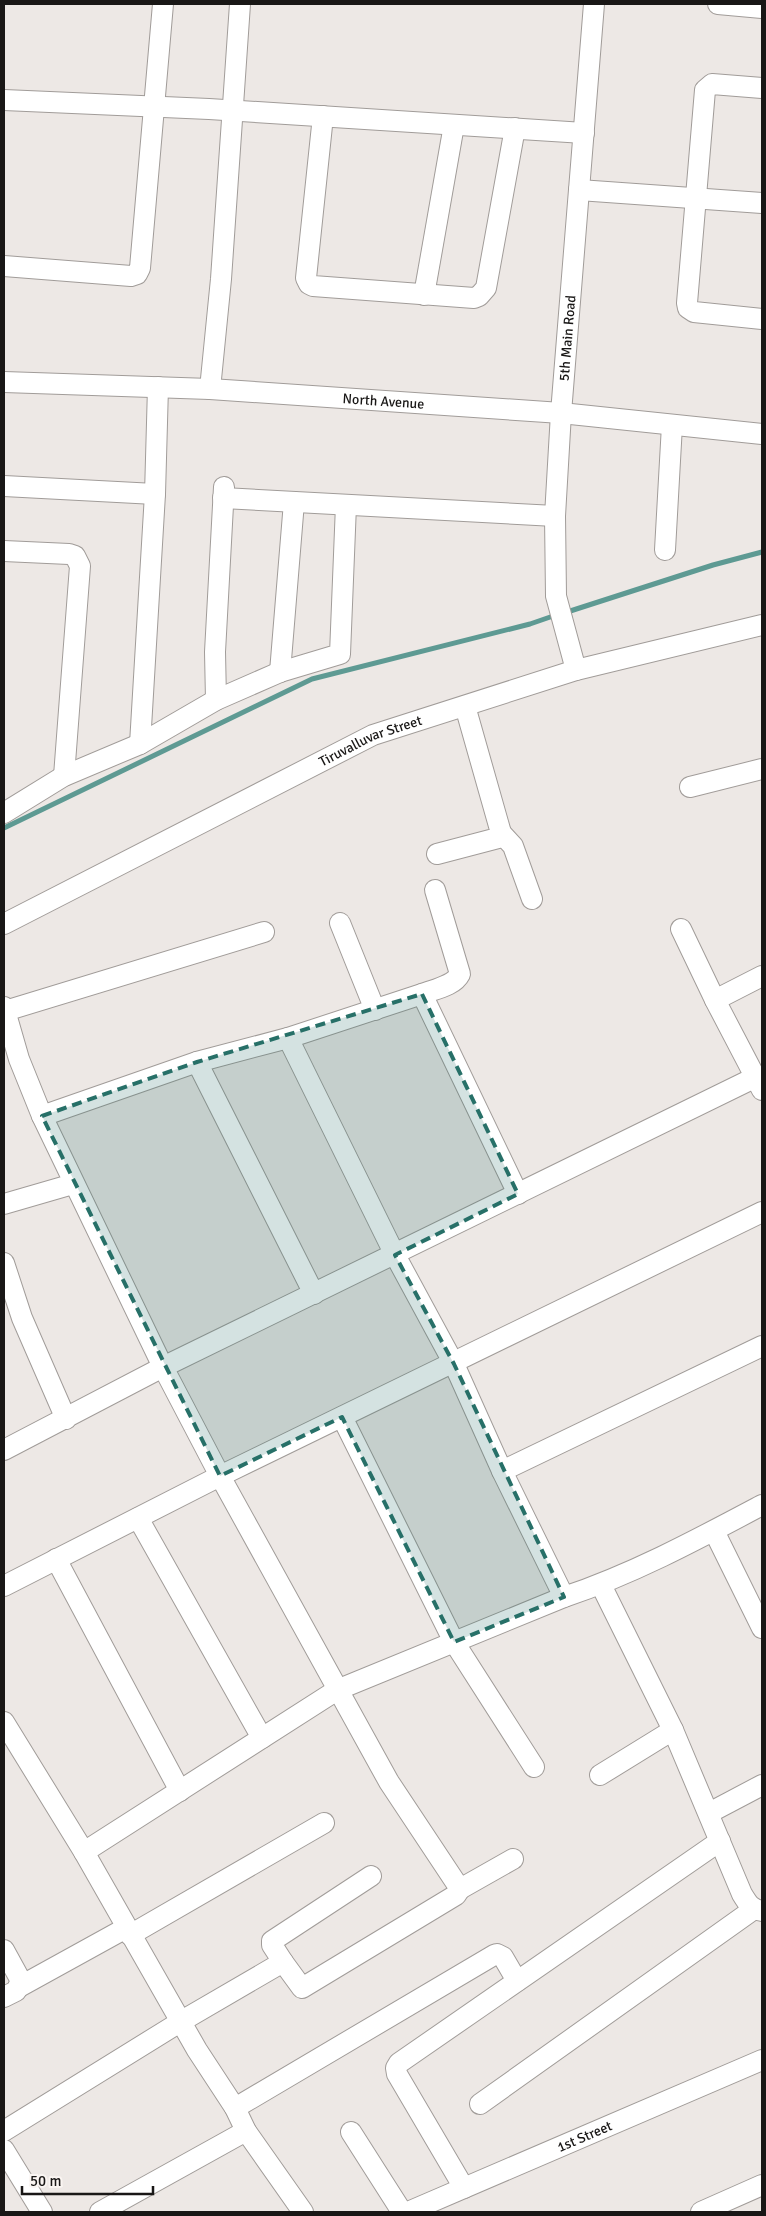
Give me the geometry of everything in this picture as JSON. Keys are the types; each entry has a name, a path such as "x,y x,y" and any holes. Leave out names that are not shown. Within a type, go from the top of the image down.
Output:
{"street":[{"path":"4,266 131,276 137,274 140,268 163,4"},
{"path":"210,389 240,4"},
{"name":"5th Main Road","path":"576,670 556,596 555,516 561,413 594,4"},
{"path":"718,4 762,8"},
{"path":"762,88 712,84 705,90 687,303 688,308 694,312 762,319"},
{"path":"4,100 323,116 584,133"},
{"path":"323,116 306,278 309,284 313,286 424,295 474,298 480,296 486,288 515,128"},
{"path":"424,295 454,125"},
{"path":"579,190 762,202"},
{"name":"North Avenue","path":"4,382 210,389 561,413 762,434"},
{"path":"140,744 155,494 158,387"},
{"path":"665,550 672,425"},
{"path":"4,486 155,494"},
{"path":"216,700 215,652 224,492 294,502 555,516"},
{"path":"280,672 294,502"},
{"path":"4,813 64,776 140,744 216,700 280,672 340,654 346,504"},
{"path":"4,551 70,554 74,556 80,566 64,776"},
{"name":"Tiruvalluvar Street","path":"4,924 373,735 576,670 762,625"},
{"path":"465,706 501,833 513,846 532,899"},
{"path":"690,787 762,769"},
{"path":"437,854 498,838 501,833"},
{"path":"42,1116 197,1062 288,1038 375,1010 458,979 460,974 435,890"},
{"path":"340,923 375,1010"},
{"path":"4,1450 163,1367 518,1194 759,1084 715,1000 681,929"},
{"path":"264,932 4,1009 12,1061 42,1116 73,1184 163,1367 220,1476 389,1782 460,1889"},
{"path":"715,1000 762,976"},
{"path":"422,994 518,1194"},
{"path":"288,1038 395,1255 454,1364 502,1471 564,1597"},
{"path":"197,1062 314,1294"},
{"path":"4,1204 73,1184"},
{"path":"4,1586 220,1476 454,1364 762,1212"},
{"path":"4,1263 22,1318 66,1419"},
{"path":"502,1471 762,1346"},
{"path":"342,1417 454,1642 534,1767"},
{"path":"84,1852 337,1690 564,1597 601,1585 714,1531 762,1505"},
{"path":"138,1518 262,1738"},
{"path":"714,1531 762,1628"},
{"path":"56,1559 180,1791"},
{"path":"480,2104 758,1910 748,1904 742,1894 673,1730 601,1585"},
{"path":"4,1722 84,1852 180,2022 235,2108 246,2131 303,2212"},
{"path":"600,1775 673,1730"},
{"path":"709,1813 762,1785"},
{"path":"11,1992 128,1932 324,1824"},
{"path":"464,2188 397,2074 396,2068 399,2063 720,1841"},
{"path":"371,1876 272,1941 272,1945 282,1962 302,1988 456,1895 460,1889 513,1858"},
{"path":"4,1950 20,1977 11,1992"},
{"path":"235,2108 497,1954 503,1957 518,1981"},
{"path":"4,2131 180,2022 282,1962"},
{"name":"1st Street","path":"408,2212 762,2060"},
{"path":"100,2212 246,2131"},
{"path":"351,2132 402,2212"},
{"path":"4,2150 42,2212"},
{"path":"701,2212 762,2185"}],"highlighted area":[{"path":"422,994 518,1194 395,1255 454,1364 564,1597 454,1642 342,1417 220,1476 42,1116 197,1062"}],"waterway":[{"path":"564,613 713,565 762,552"},
{"path":"4,828 312,679 530,624 556,615"}]}
